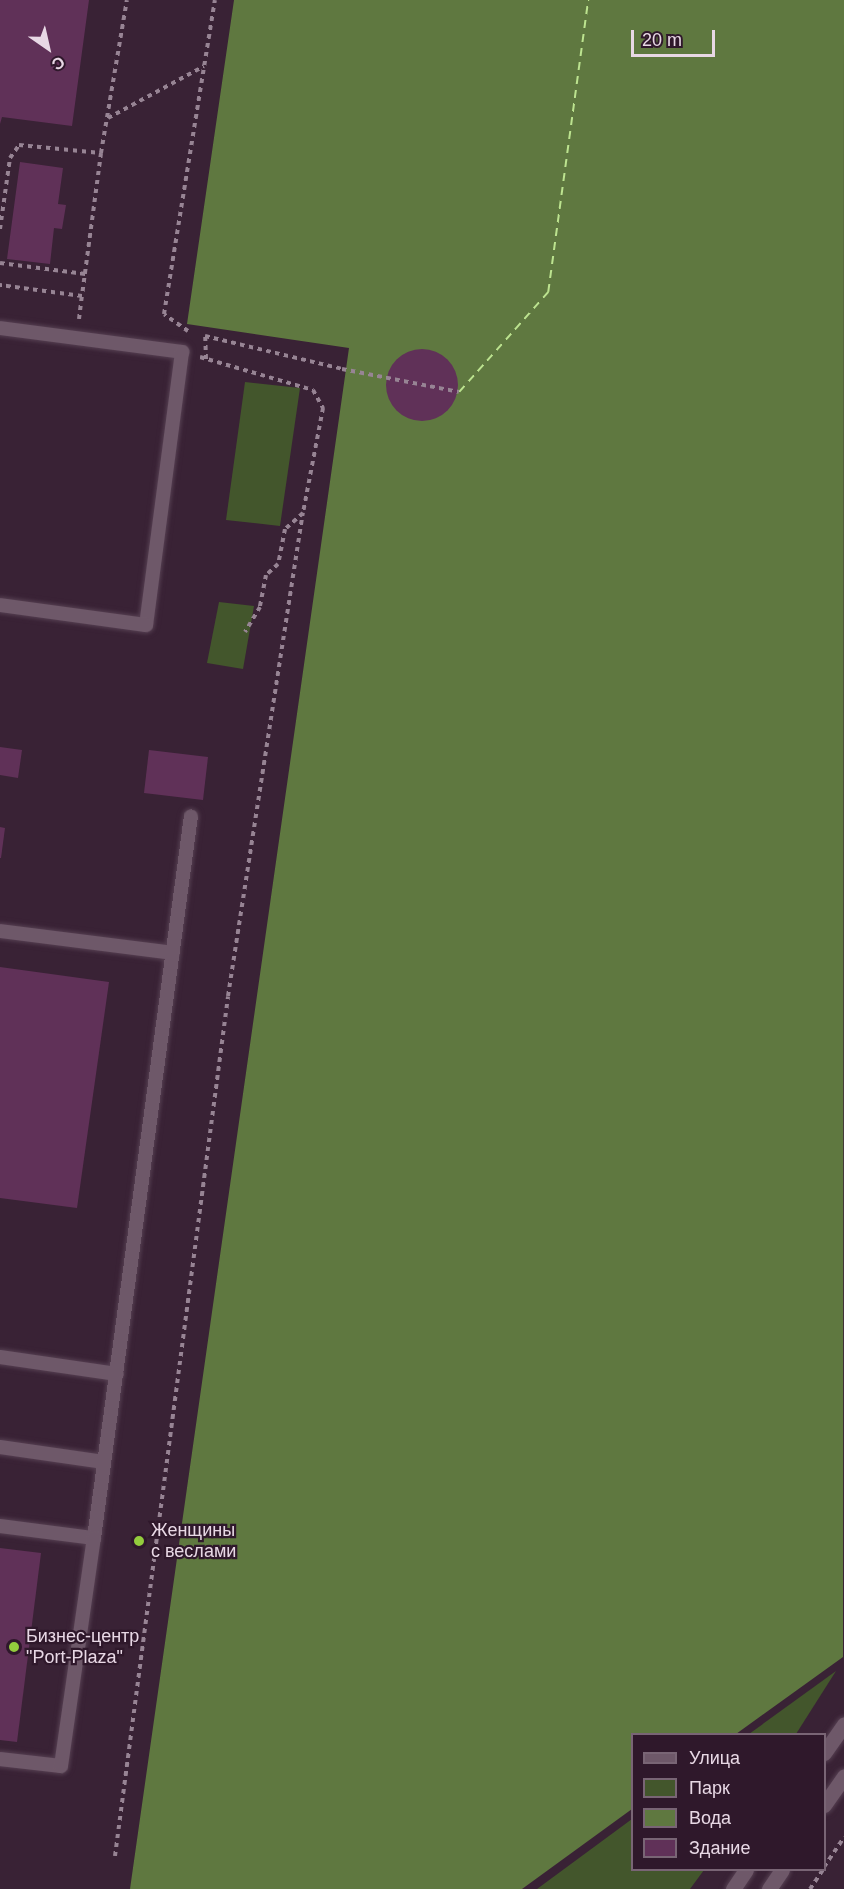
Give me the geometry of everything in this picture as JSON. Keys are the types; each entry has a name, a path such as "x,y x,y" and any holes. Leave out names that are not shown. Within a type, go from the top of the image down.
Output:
{"street":[{"path":"826,1751 844,1724"},
{"path":"826,1803 844,1776"},
{"path":"734,1889 745,1871"},
{"path":"769,1889 781,1871"}],"lane":[{"path":"0,328 182,352 146,625 0,605"},
{"path":"0,1759 61,1766 117,1374 191,816"},
{"path":"0,931 173,953"},
{"path":"0,1357 117,1374"},
{"path":"0,1447 104,1462"},
{"path":"0,1526 94,1538"}],"path":[{"path":"0,285 82,296 101,153 127,0"},
{"path":"214,0 164,314 204,338 459,392"},
{"path":"107,118 204,66"},
{"path":"0,230 10,158 19,145 101,153"},
{"path":"0,263 85,274"},
{"path":"115,1856 228,996 303,513 323,408 313,390 182,352"},
{"path":"245,632 260,607 266,575 278,564 285,529 303,513"},
{"path":"826,1865 844,1837"},
{"path":"810,1889 822,1871"}],"green space":[{"path":"245,382 300,388 280,526 226,520"},
{"path":"219,602 254,606 243,669 207,663"},
{"path":"836,1671 797,1733 750,1733"},
{"path":"631,1820 631,1871 703,1871 690,1889 537,1889"}],"water":[{"path":"234,0 844,0 843,1657 737,1733 631,1733 631,1810 522,1889 130,1889 349,348 187,324"}],"building":[{"path":"0,0 89,0 72,126 2,117 0,124"},
{"path":"20,162 63,168 58,204 66,205 62,229 54,228 50,264 7,259"},
{"path":"429,349 448,359 456,371 458,385 456,399 448,411 436,419 415,421 396,411 388,399 386,378 396,359 408,351"},
{"path":"0,747 22,750 18,778 0,775"},
{"path":"149,750 208,757 203,800 144,793"},
{"path":"0,827 5,828 1,858 0,858"},
{"path":"0,967 109,982 77,1208 0,1198"},
{"name":"Бизнес-центр \"Port-Plaza\"","path":"0,1548 41,1553 17,1742 0,1740"}],"ferry route":[{"path":"459,392 548,292 588,0"}],"place":[{"name":"Женщины с веслами","path":"139,1541"},
{"name":"Бизнес-центр \"Port-Plaza\"","path":"14,1647"}]}
